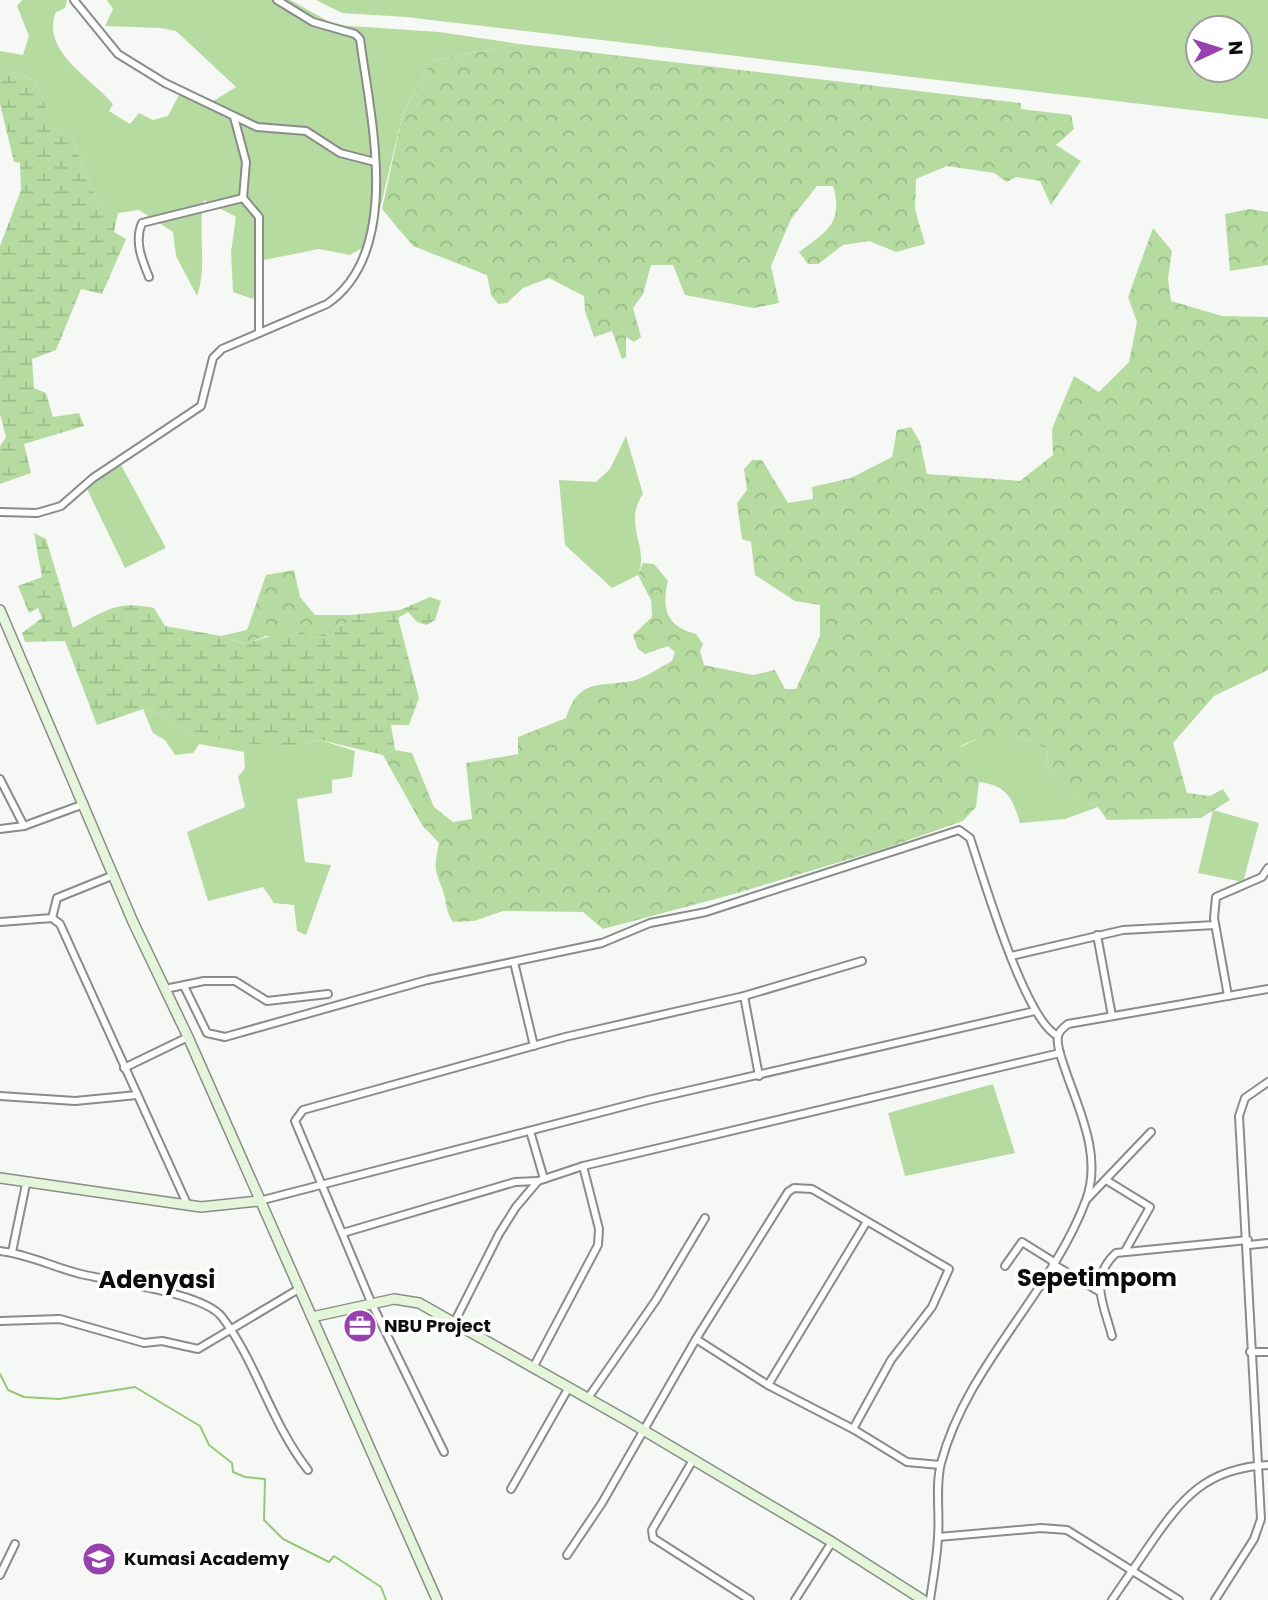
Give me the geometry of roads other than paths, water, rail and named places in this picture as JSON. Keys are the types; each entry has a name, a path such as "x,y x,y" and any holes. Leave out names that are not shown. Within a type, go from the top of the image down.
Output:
{"street":[{"path":"74,0 104,40 131,65 234,117 267,130 306,131 340,153 375,162"},
{"path":"0,512 37,513 61,506 93,478 201,405 213,358 226,346 327,304 343,294 356,273 376,216 375,162 360,39 355,34 313,22 277,0"},
{"path":"234,117 246,162 243,198 259,217 260,333"},
{"path":"149,277 140,253 139,229 142,223 243,198"},
{"path":"0,610 114,875 437,1600"},
{"path":"0,779 24,826"},
{"path":"0,829 24,826 84,804"},
{"path":"184,986 207,1033 226,1037 427,980 602,943 650,923 706,912 960,830 970,838 1011,957 1035,1011 1046,1029 1058,1036"},
{"path":"1228,996 1215,925 1216,897 1262,877 1268,868"},
{"path":"52,918 57,898 114,875"},
{"path":"0,922 52,918 60,924 188,1206"},
{"path":"1011,957 1123,930 1215,925"},
{"path":"1097,935 1112,1016"},
{"path":"444,1452 371,1303 321,1185 295,1121 303,1110 534,1046 744,996 862,961"},
{"path":"514,962 534,1046"},
{"path":"165,989 235,981 267,1001 278,1002 328,994"},
{"path":"1086,1200 1092,1166 1090,1144 1060,1053 1058,1036 1068,1024 1268,989"},
{"path":"744,996 759,1076"},
{"path":"0,1178 26,1184 188,1206 259,1200 648,1100 1035,1011"},
{"path":"124,1068 188,1037"},
{"path":"343,1233 515,1182 541,1180 583,1166 1060,1053"},
{"path":"1215,1600 1249,1549 1261,1519 1239,1116 1245,1098 1268,1082"},
{"path":"0,1096 75,1101 137,1095"},
{"path":"530,1131 541,1180"},
{"path":"930,1600 938,1536 940,1465 961,1413 985,1369 1054,1263 1086,1200 1151,1132"},
{"path":"534,1366 598,1245 599,1229 583,1166"},
{"path":"455,1321 499,1234 541,1180"},
{"path":"1105,1180 1150,1207 1125,1251"},
{"path":"12,1252 26,1184"},
{"path":"567,1555 696,1339 788,1192 794,1188 812,1189 866,1223 943,1263 949,1269 932,1307 891,1360 853,1429"},
{"path":"588,1398 656,1300 705,1218"},
{"path":"768,1385 866,1223"},
{"path":"1005,1266 1018,1245 1025,1242 1100,1292"},
{"path":"1112,1336 1100,1292 1101,1271 1114,1256 1125,1251 1268,1243"},
{"path":"0,1251 12,1252 74,1272 162,1290 211,1307 229,1330 280,1431 308,1470"},
{"path":"0,1321 61,1319 144,1343 162,1341 198,1349 298,1290"},
{"path":"312,1317 371,1303 406,1300 455,1321 832,1542 922,1600"},
{"path":"696,1339 768,1385 853,1429 907,1462 940,1465"},
{"path":"1250,1352 1268,1352"},
{"path":"511,1489 569,1387"},
{"path":"693,1460 652,1530 653,1538 750,1600"},
{"path":"1112,1600 1160,1528 1200,1485 1229,1470 1268,1465"},
{"path":"938,1536 1041,1528 1067,1530 1179,1600"},
{"path":"795,1600 832,1542"},
{"path":"0,1575 15,1544"}],"waterway":[{"path":"0,1374 8,1390 24,1397 59,1399 135,1387 200,1426 209,1445 232,1463 233,1472 245,1477 265,1479 264,1520 283,1539 329,1562 334,1556 381,1587 386,1600"}],"place":[{"name":"NBU Project","path":"360,1326"},
{"name":"Kumasi Academy","path":"99,1559"}],"district":[{"name":"Sepetimpom","path":"1097,1278"},
{"name":"Adenyasi","path":"157,1280"}]}
